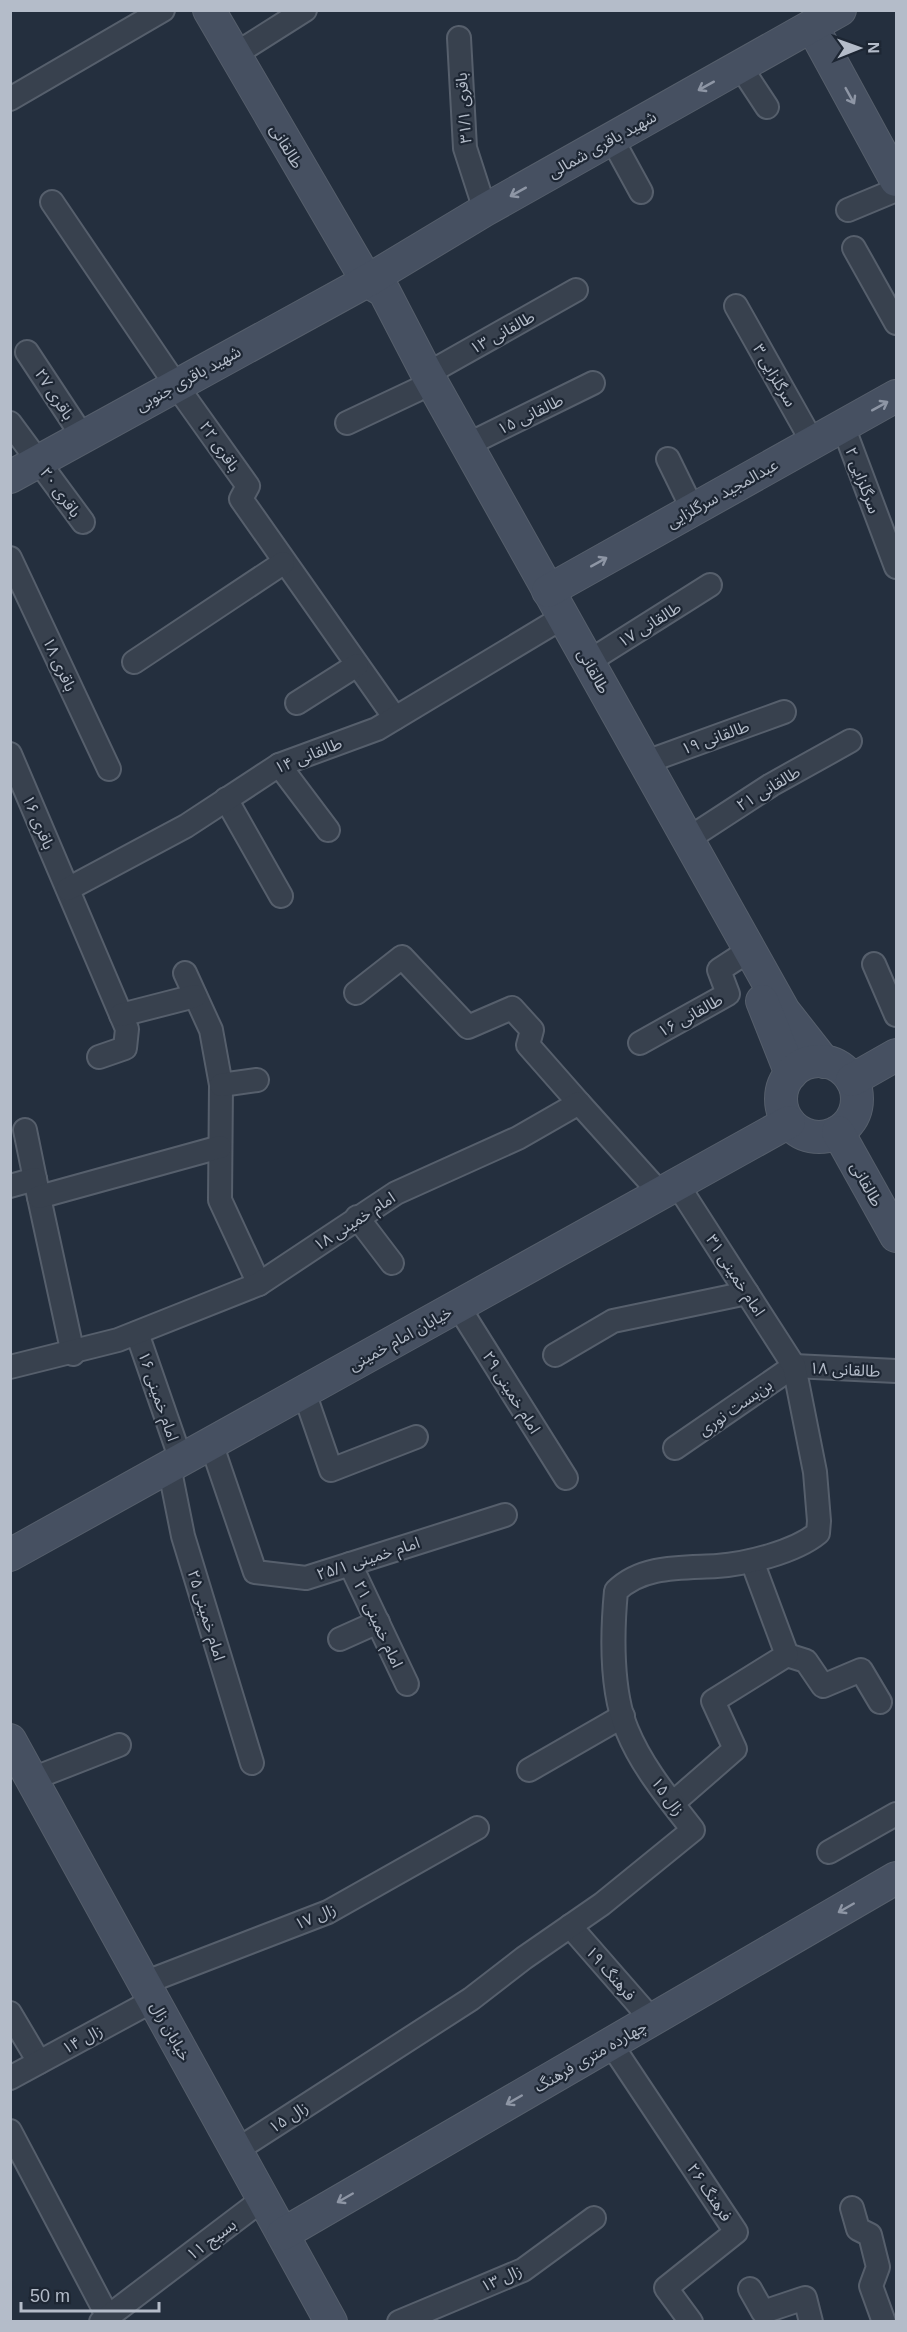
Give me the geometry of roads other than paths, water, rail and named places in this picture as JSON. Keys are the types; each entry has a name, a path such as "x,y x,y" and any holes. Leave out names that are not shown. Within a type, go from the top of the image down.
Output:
{"main road":[{"name":"طالقانی","path":"209,10 367,281 367,297 422,382 467,445 784,1011 824,1062"},
{"name":"شهید باقری شمالی","path":"367,281 485,210 840,10"},
{"path":"812,26 897,180"},
{"name":"شهید باقری جنوبی","path":"10,477 367,281"},
{"name":"طالقانی","path":"422,382 550,625 739,957 771,1018 791,1074"},
{"name":"عبدالمجید سرگلزایی","path":"548,591 897,396"},
{"path":"852,1080 897,1055"},
{"path":"824,1062 844,1071 852,1080 856,1091 854,1115 838,1132 828,1136 806,1135 789,1122 783,1111 784,1085 791,1074 801,1066 824,1062"},
{"name":"خیابان امام خمینی","path":"10,1555 789,1122"},
{"name":"طالقانی","path":"838,1132 897,1236"},
{"name":"خیابان زال","path":"10,1740 331,2322"},
{"name":"چهارده متری فرهنگ","path":"283,2234 897,1878"}],"street":[{"path":"10,99 163,10"},
{"path":"234,55 305,10"},
{"name":"باقری ۳۱/۱","path":"459,38 465,148 485,210"},
{"path":"740,66 767,107"},
{"path":"612,139 640,192"},
{"path":"848,210 897,190"},
{"name":"باقری ۲۲","path":"52,202 176,385 248,486 241,500 283,563 395,718"},
{"path":"854,248 897,323"},
{"name":"طالقانی ۱۳","path":"347,423 422,382 576,290"},
{"name":"سرگلزایی ۳","path":"736,306 813,443"},
{"name":"باقری ۲۷","path":"27,352 83,437"},
{"name":"طالقانی ۱۵","path":"467,445 593,383"},
{"name":"باقری ۲۰","path":"10,423 83,522"},
{"name":"سرگلزایی ۲","path":"843,426 897,567"},
{"path":"668,459 693,510"},
{"name":"باقری ۱۸","path":"10,558 109,769"},
{"path":"134,662 283,563"},
{"name":"طالقانی ۱۷","path":"588,662 710,585"},
{"name":"طالقانی ۱۴","path":"68,889 186,826 279,765 377,729 550,625"},
{"path":"297,703 357,665"},
{"name":"طالقانی ۱۹","path":"646,762 784,712"},
{"name":"طالقانی ۲۱","path":"688,839 771,785 850,741"},
{"name":"باقری ۱۶","path":"10,754 127,1029 125,1048 99,1057"},
{"path":"279,765 328,830"},
{"path":"226,799 281,897"},
{"path":"356,993 402,957 468,1027 512,1008 532,1030 528,1044 579,1103 669,1189"},
{"name":"طالقانی ۱۶","path":"640,1043 728,994 719,970 739,957"},
{"path":"874,964 897,1015"},
{"path":"185,973 211,1030 221,1085 220,1200 259,1284"},
{"path":"121,1015 195,996"},
{"path":"221,1085 257,1080"},
{"name":"امام خمینی ۱۸","path":"10,1367 73,1354 136,1333 259,1284 396,1193 518,1138 579,1103"},
{"path":"25,1130 73,1354"},
{"path":"10,1186 37,1188 220,1147"},
{"name":"امام خمینی ۳۱","path":"669,1189 747,1293 794,1366"},
{"path":"357,1217 392,1263"},
{"path":"555,1355 613,1322 747,1293"},
{"name":"امام خمینی ۲۹","path":"458,1306 566,1478"},
{"name":"امام خمینی ۱۶","path":"136,1333 175,1463"},
{"name":"طالقانی ۱۸","path":"794,1366 897,1371"},
{"name":"بن‌بست نوری","path":"675,1448 794,1366"},
{"name":"زال ۱۵","path":"237,2150 471,1999 524,1958 602,1904 693,1830 653,1777 626,1729 614,1656 616,1591 626,1581 659,1570 752,1561 810,1540 818,1533 814,1472 794,1366"},
{"path":"304,1392 331,1470 416,1437"},
{"name":"امام خمینی ۲۵/۱","path":"211,1443 255,1572 306,1578 505,1515"},
{"name":"امام خمینی ۲۵","path":"175,1463 183,1536 252,1762"},
{"path":"752,1561 787,1655"},
{"name":"امام خمینی ۲۱","path":"350,1564 407,1684"},
{"path":"340,1639 378,1622"},
{"path":"673,1803 735,1749 713,1701 787,1655 806,1661 823,1686 861,1670 880,1702"},
{"path":"529,1770 623,1716"},
{"path":"32,1779 119,1745"},
{"path":"829,1852 896,1815"},
{"name":"زال ۱۷","path":"149,1991 328,1912 477,1828"},
{"name":"فرهنگ ۱۹","path":"570,1926 652,2020"},
{"name":"زال ۱۴","path":"10,2078 39,2062 149,1991"},
{"path":"10,2013 39,2062"},
{"name":"فرهنگ ۲۶","path":"611,2044 736,2232 666,2288 691,2322"},
{"path":"10,2131 105,2319"},
{"name":"بسیج ۱۱","path":"105,2319 263,2199"},
{"path":"852,2208 858,2229 870,2235 878,2267 871,2286 884,2322"},
{"name":"زال ۱۳","path":"399,2322 523,2270 594,2218"},
{"path":"750,2289 763,2312 805,2298 811,2322"}]}
